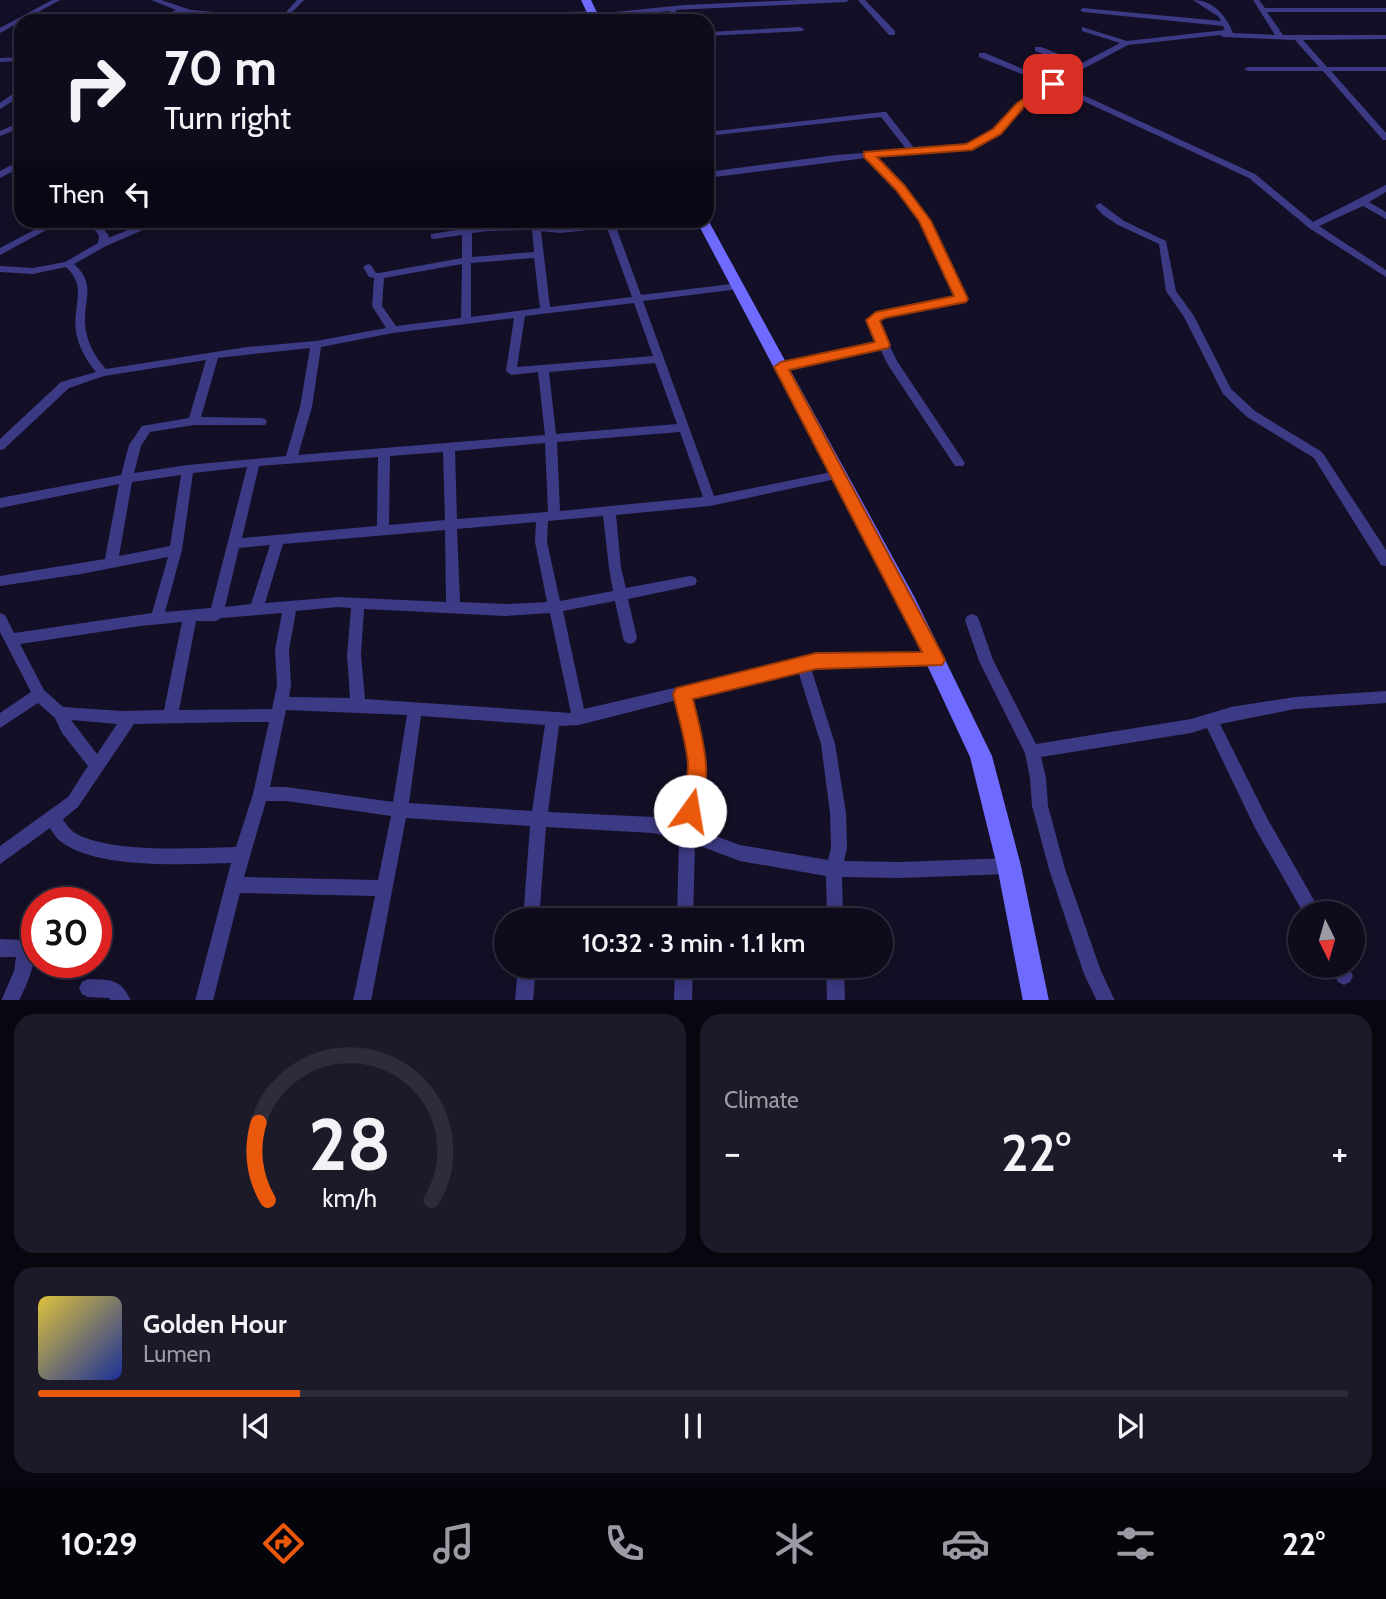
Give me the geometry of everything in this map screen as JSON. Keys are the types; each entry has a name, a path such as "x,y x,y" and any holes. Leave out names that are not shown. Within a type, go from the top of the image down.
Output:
{"main road":[{"path":"706,228 936,660 981,756 1009,866 1036,1000"}],"street":[{"path":"31,14 57,0"},
{"path":"154,0 183,9 224,14"},
{"path":"286,14 301,0"},
{"path":"623,14 757,2 846,0"},
{"path":"861,0 892,33"},
{"path":"1196,0 1217,12 1228,28"},
{"path":"1256,0 1281,38"},
{"path":"1321,0 1330,10"},
{"path":"1380,0 1386,8"},
{"path":"1264,10 1386,8"},
{"path":"172,14 183,9"},
{"path":"671,9 675,14"},
{"path":"1083,10 1228,28"},
{"path":"518,14 548,14"},
{"path":"1228,28 1160,39 1215,35 1281,38 1386,37"},
{"path":"714,174 868,155 951,150 978,144 997,131 1020,105 1082,66 1126,43 1228,28"},
{"path":"714,34 800,29"},
{"path":"1085,29 1126,43"},
{"path":"1297,38 1386,138"},
{"path":"1038,49 1082,66"},
{"path":"982,55 1053,84 1252,176 1312,226 1386,274"},
{"path":"1248,69 1386,69"},
{"path":"714,133 883,114 912,151"},
{"path":"1372,120 1386,123"},
{"path":"868,155 900,187 925,221 961,299 881,315 872,320 883,345 959,463"},
{"path":"1312,226 1386,188"},
{"path":"1363,202 1386,216"},
{"path":"1100,205 1107,215 1163,243 1171,291 1189,316 1227,391 1251,414 1318,455 1329,468 1386,561"},
{"path":"0,252 46,228"},
{"path":"98,228 104,236 103,244"},
{"path":"0,269 33,271 68,264 103,244 142,228"},
{"path":"435,236 488,228 574,228"},
{"path":"536,228 545,311"},
{"path":"612,228 710,501"},
{"path":"466,320 467,233"},
{"path":"368,267 372,275 379,276 468,260 538,255"},
{"path":"68,264 83,279 84,299 79,310 81,334 91,359 103,373"},
{"path":"379,276 377,306 393,330"},
{"path":"0,446 65,385 103,373 466,320 739,286"},
{"path":"520,314 511,371 659,359"},
{"path":"291,459 306,407 316,344"},
{"path":"781,367 883,345"},
{"path":"194,421 213,356"},
{"path":"543,370 551,437 548,517 541,542 579,718"},
{"path":"111,563 126,479 135,445 146,429 194,421 261,422"},
{"path":"0,503 188,469 683,428"},
{"path":"449,448 453,607"},
{"path":"383,531 384,453"},
{"path":"216,615 254,463"},
{"path":"158,618 176,551 188,469"},
{"path":"236,542 449,527 710,501 836,475"},
{"path":"609,510 615,568 630,638"},
{"path":"256,610 278,541"},
{"path":"0,580 176,551"},
{"path":"12,639 158,618 358,603 506,610 557,607 690,581"},
{"path":"358,603 354,666 358,705"},
{"path":"204,1000 241,855 261,794 284,685 282,650 290,607"},
{"path":"170,716 190,617"},
{"path":"0,619 39,694 60,713 67,728 97,766"},
{"path":"972,620 986,661 1032,752 1038,778 1040,806 1057,869 1093,974 1106,1000"},
{"path":"60,713 129,718 358,705 552,720 579,718 803,664 835,659 873,662 936,660"},
{"path":"803,664 828,744 838,813 839,848 834,869 835,908"},
{"path":"0,720 39,694"},
{"path":"682,694 698,764 697,785 687,834 685,908"},
{"path":"1032,752 1211,721 1231,714 1295,703 1386,697"},
{"path":"362,1000 400,810 415,710"},
{"path":"0,856 73,802 129,718"},
{"path":"532,908 552,720"},
{"path":"1211,721 1261,822 1307,901"},
{"path":"261,794 286,794 400,810 540,817 611,825 653,825 740,853 834,869 941,870 1009,866"},
{"path":"52,817 65,836 89,846 164,856 241,855"},
{"path":"233,886 384,888"},
{"path":"0,948 25,949 23,971 10,1000"},
{"path":"524,1000 526,978"},
{"path":"683,1000 684,978"},
{"path":"835,978 836,1000"},
{"path":"88,988 113,989 122,1000"}],"route":[{"path":"690,811 697,785 698,764 690,719 682,694 816,661 936,660 781,367 883,345 872,320 881,315 961,299 925,221 900,187 868,155 969,148 997,131 1020,105 1053,84"}]}
